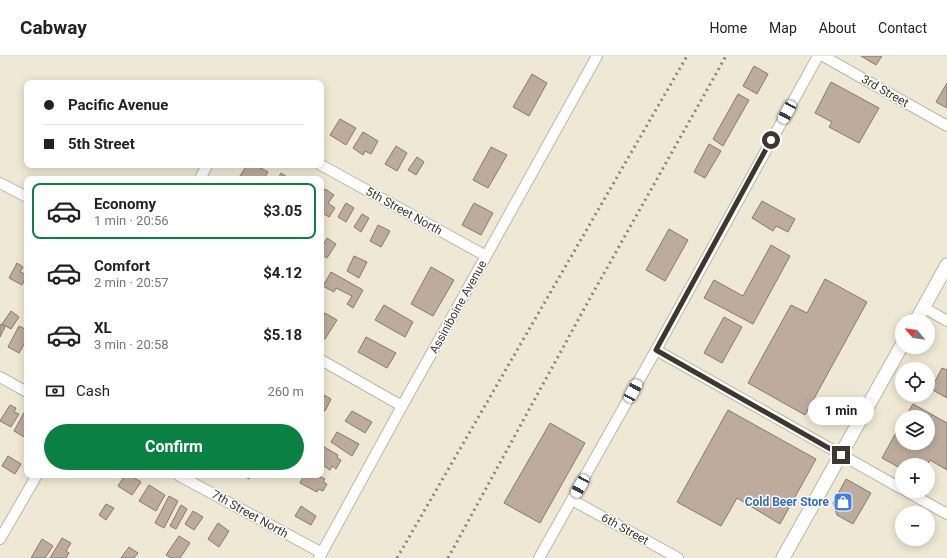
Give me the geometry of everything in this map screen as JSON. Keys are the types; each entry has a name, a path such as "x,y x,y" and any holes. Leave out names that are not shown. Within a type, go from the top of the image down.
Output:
{"street":[{"name":"Assiniboine Avenue","path":"320,556 597,56"},
{"path":"539,558 656,350 818,56"},
{"name":"3rd Street","path":"823,56 947,126"},
{"name":"5th Street North","path":"324,167 486,256"},
{"path":"0,183 24,195"},
{"path":"920,314 947,264"},
{"path":"923,308 947,321"},
{"path":"656,350 895,485"},
{"path":"784,558 897,354"},
{"path":"324,362 402,406"},
{"path":"0,377 24,390"},
{"path":"0,539 35,478"},
{"name":"7th Street North","path":"183,478 320,556"},
{"path":"918,498 947,514"},
{"name":"6th Street","path":"572,500 678,558"}],"building":[{"path":"861,56 882,56 876,65"},
{"path":"754,66 768,74 757,94 743,86"},
{"path":"532,74 547,83 529,116 513,107"},
{"path":"831,82 879,108 859,143 829,127 832,122 815,113"},
{"path":"947,83 947,108 936,102"},
{"path":"738,94 749,100 723,146 713,139"},
{"path":"340,119 356,128 346,145 330,135"},
{"path":"363,132 378,141 371,154 365,151 363,155 353,148"},
{"path":"709,144 721,151 705,178 694,172"},
{"path":"396,146 407,153 397,171 385,164"},
{"path":"491,147 507,155 488,188 473,180"},
{"path":"417,157 424,162 416,175 408,170"},
{"path":"245,168 261,168 268,172 266,176 240,176"},
{"path":"325,189 334,195 328,203 335,208 329,217 324,214"},
{"path":"762,201 795,219 788,232 776,226 773,231 752,218"},
{"path":"346,203 354,208 346,222 338,217"},
{"path":"474,203 493,213 481,235 462,225"},
{"path":"362,214 369,218 361,232 354,227"},
{"path":"378,225 390,231 381,247 370,241"},
{"path":"669,229 688,240 665,281 646,270"},
{"path":"327,238 336,244 327,258 324,256 324,244"},
{"path":"771,245 790,256 753,324 704,298 714,280 743,296"},
{"path":"354,256 367,262 359,278 347,271"},
{"path":"17,263 23,267 20,272 24,274 24,281 22,285 9,278"},
{"path":"431,267 454,280 433,316 411,304"},
{"path":"331,272 363,290 353,308 347,304 352,296 336,288 334,292 324,287"},
{"path":"825,279 867,302 805,415 748,383 791,305 807,313"},
{"path":"384,305 413,322 405,337 375,320"},
{"path":"11,311 19,317 11,329 2,324"},
{"path":"325,313 337,320 325,339 324,338"},
{"path":"724,317 742,327 722,363 704,353"},
{"path":"0,324 5,327 0,337"},
{"path":"19,326 24,328 24,344 19,353 8,347"},
{"path":"366,337 396,353 387,368 358,352"},
{"path":"942,368 947,370 947,398 935,391 935,381"},
{"path":"324,395 331,399 324,410"},
{"path":"913,404 924,410 909,410"},
{"path":"10,405 16,408 14,412 19,414 11,427 0,421"},
{"path":"728,410 816,459 780,524 737,498 721,526 677,502"},
{"path":"352,411 372,422 365,433 345,421"},
{"path":"24,413 24,437 14,431"},
{"path":"935,416 947,423 947,470 935,463 935,458 895,458 895,465 882,458 895,435 895,450 935,450"},
{"path":"550,423 585,443 540,523 504,503"},
{"path":"337,432 359,444 352,456 331,442"},
{"path":"324,447 338,455 337,458 341,460 336,469 332,466 330,470 324,466"},
{"path":"8,456 21,464 15,474 2,466"},
{"path":"123,478 134,478 141,482 132,495 118,486"},
{"path":"302,478 323,478 325,479 323,482 327,484 323,491 318,489 317,492 300,483"},
{"path":"846,479 871,493 853,524 837,515 833,503"},
{"path":"149,485 165,495 156,511 139,501"},
{"path":"169,496 178,501 164,528 155,523"},
{"path":"106,504 114,508 106,520 99,515"},
{"path":"181,505 187,509 176,529 170,526"},
{"path":"301,506 316,516 311,525 295,516"},
{"path":"193,511 203,517 194,530 185,524"},
{"path":"218,523 229,531 219,547 208,539"},
{"path":"179,536 190,543 180,558 171,558 166,555"},
{"path":"62,538 71,543 66,551 69,553 66,558 50,558"},
{"path":"42,539 53,546 45,558 31,558"},
{"path":"129,547 138,553 134,558 121,558"}],"railway":[{"path":"397,558 687,56"},
{"path":"448,558 589,300 726,56"}],"place":[{"name":"Cold Beer Store","path":"843,502"}],"route":[{"path":"771,140 656,350 841,455"}]}
